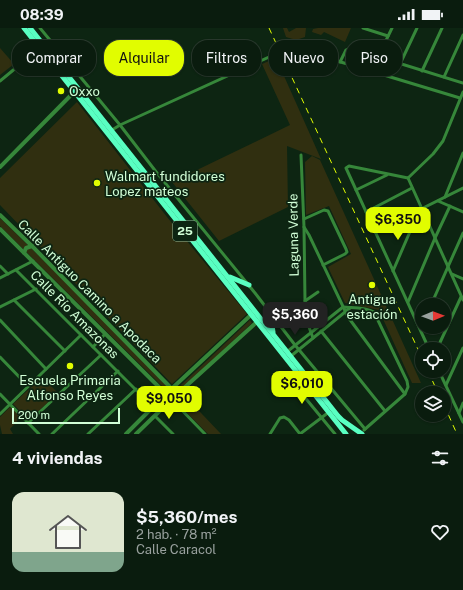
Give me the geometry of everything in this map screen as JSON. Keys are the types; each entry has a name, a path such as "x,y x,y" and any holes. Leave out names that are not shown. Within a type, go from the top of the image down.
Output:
{"main road":[{"name":"25","path":"24,28 34,40"},
{"name":"25","path":"30,28 227,276 253,312"},
{"name":"25","path":"61,76 260,320 346,434"},
{"path":"227,276 249,285"},
{"path":"270,312 274,333"},
{"name":"25","path":"260,320 274,333 338,416 342,420 363,432"}],"street":[{"path":"40,28 249,285 295,345 298,350 363,432 405,394 408,387 407,381 376,314 370,310 343,307 295,345 290,353"},
{"path":"363,28 388,36"},
{"path":"386,40 392,28"},
{"path":"402,60 417,28"},
{"path":"422,71 442,28"},
{"path":"444,77 463,35"},
{"path":"112,130 290,47 460,98"},
{"path":"340,62 346,50"},
{"path":"402,65 463,83"},
{"path":"0,81 12,71"},
{"path":"0,167 74,93 78,87"},
{"path":"408,178 433,154 443,141 463,93"},
{"path":"445,197 463,153"},
{"name":"Laguna Verde","path":"301,155 304,219 305,301 308,323 313,338"},
{"path":"408,178 387,175 349,166 346,170 415,318"},
{"path":"356,190 387,175"},
{"path":"408,178 462,298 440,342"},
{"path":"366,212 412,188"},
{"path":"376,232 463,188"},
{"path":"438,201 463,212"},
{"path":"408,302 450,206"},
{"path":"304,219 321,211 327,210 346,249 347,252 345,254 323,265"},
{"path":"393,271 415,220 416,212"},
{"name":"Calle Antiguo Camino a Apodaca","path":"0,215 173,390"},
{"path":"304,227 352,324 405,394"},
{"name":"Calle Antiguo Camino a Apodaca","path":"0,229 173,400 205,434"},
{"path":"434,298 463,233"},
{"path":"24,253 26,248 32,246"},
{"path":"0,278 33,261"},
{"path":"0,266 8,274"},
{"name":"Calle Río Amazonas","path":"16,270 153,407"},
{"path":"451,274 463,279"},
{"path":"0,306 36,289"},
{"path":"305,301 318,292"},
{"path":"14,300 65,351"},
{"path":"290,353 298,350 350,308"},
{"path":"126,434 253,312"},
{"path":"0,320 46,368"},
{"path":"136,434 260,320"},
{"path":"321,331 386,411"},
{"path":"93,347 105,334"},
{"path":"0,414 81,335"},
{"path":"446,386 463,348"},
{"path":"28,423 101,354"},
{"path":"0,357 28,386"},
{"path":"52,434 118,371"},
{"path":"442,378 446,386"},
{"path":"293,383 335,434"},
{"path":"88,434 136,389"},
{"path":"173,390 184,389"},
{"path":"173,390 173,400"},
{"path":"0,394 39,434"},
{"path":"451,397 463,421"},
{"path":"458,413 463,404"},
{"path":"270,434 280,418 287,418 300,434 329,412"},
{"path":"155,416 172,434"}],"shaded area":[{"path":"283,28 287,28 289,32 296,28 306,28 305,37 296,40 286,37"},
{"path":"351,28 345,42 324,32 321,35 312,32 313,29"},
{"path":"0,48 12,62 12,66 0,75"},
{"path":"269,61 269,76 284,76 321,159 287,146 288,207 219,241 172,182 290,125 262,64"},
{"path":"77,102 167,217 247,314 172,384 0,205 0,178"},
{"path":"312,156 320,160 415,370 415,378 419,378 421,383 412,383 379,310 345,303 328,267 351,254 329,206 306,215 305,162"},
{"path":"0,218 169,386 167,391 0,226"},
{"path":"250,320 252,323 183,388 181,385"},
{"path":"42,377 58,393 29,420 13,404"},
{"path":"183,394 221,434 208,434 176,402"},
{"path":"11,406 21,417 10,429 13,434 2,434 0,417"}],"railway":[{"path":"269,28 415,343"},
{"path":"431,378 435,386"},
{"path":"451,421 457,434"}],"place":[{"name":"Oxxo","path":"61,91"},
{"name":"Walmart fundidores Lopez mateos","path":"97,183"},
{"name":"Antigua estación","path":"372,285"},
{"name":"Escuela Primaria Alfonso Reyes","path":"70,366"}]}
